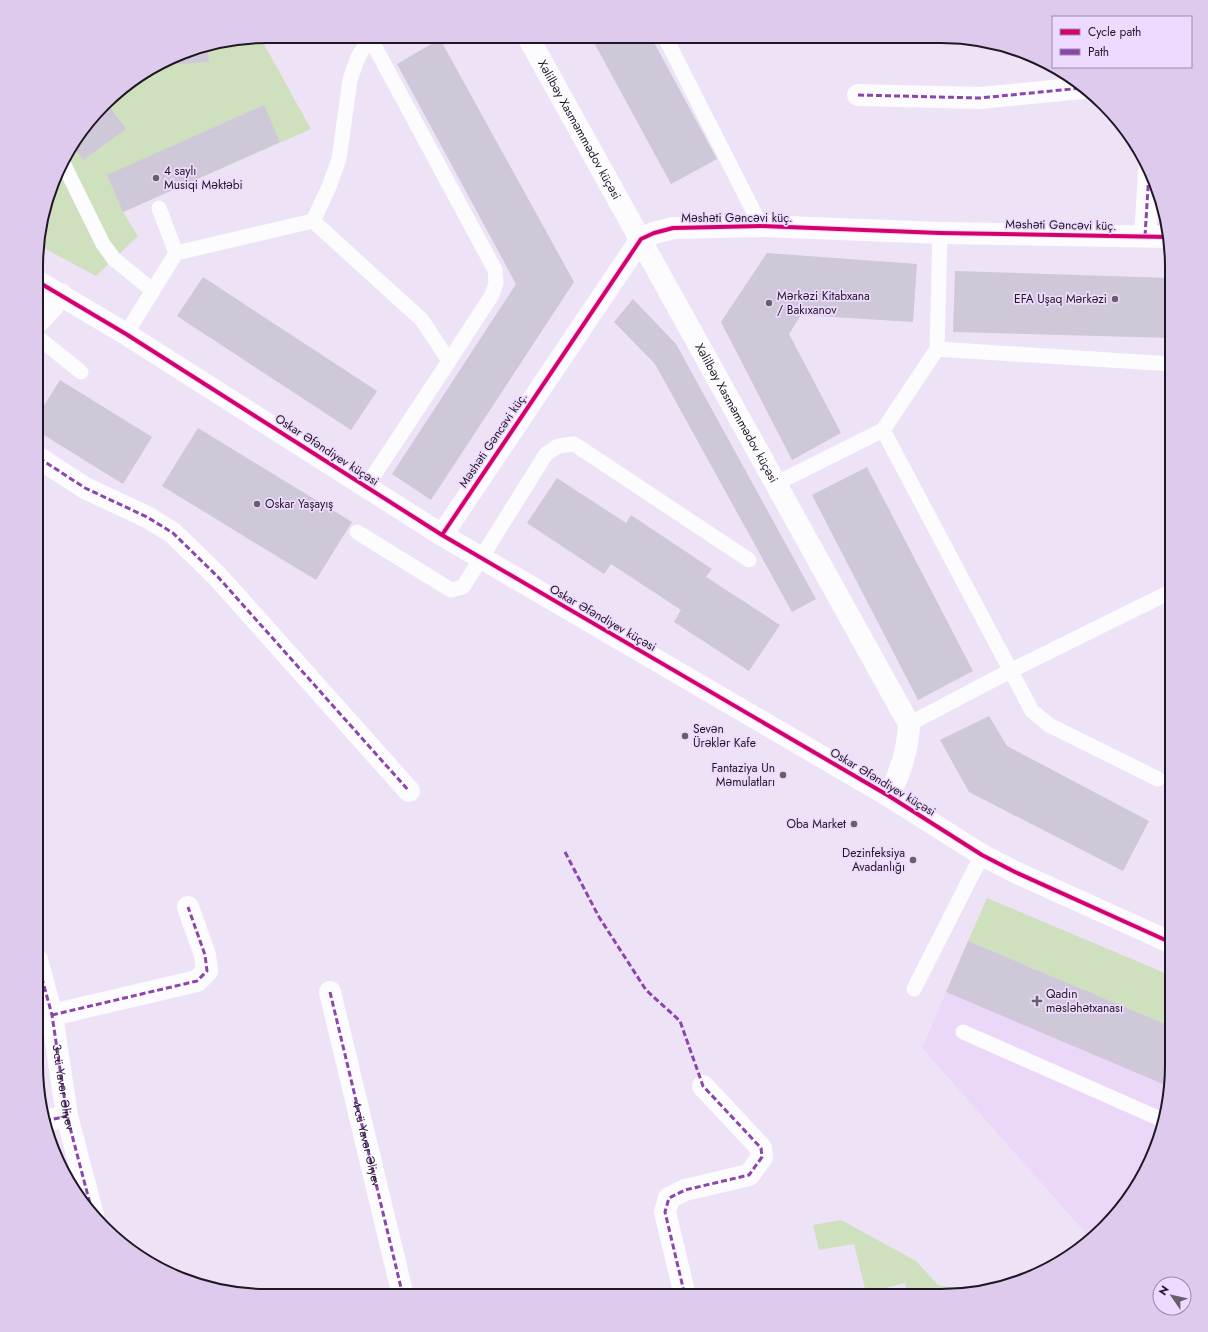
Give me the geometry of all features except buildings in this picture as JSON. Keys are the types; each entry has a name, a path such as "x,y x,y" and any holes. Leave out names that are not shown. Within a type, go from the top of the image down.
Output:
{"street":[{"name":"Xəlilbəy Xasməmmədov küçəsi","path":"531,43 777,483 909,724"},
{"path":"858,95 980,98 1076,89"},
{"path":"1145,236 1148,183"},
{"name":"Məshəti Gəncəvi küç.","path":"442,535 641,239 654,233 672,228 761,226 940,233 1163,237"},
{"name":"Oskar Əfəndiyev küçəsi","path":"43,285 126,334 442,535 890,796 982,855 1021,875 1165,939"},
{"path":"43,317 61,294"},
{"path":"43,461 85,488 148,517 173,533 218,577 409,791"},
{"path":"890,796 904,762 909,740 909,724"},
{"path":"52,1015 197,981 207,971 207,966 205,955 188,907"},
{"name":"3-cü Yavər Əliyev","path":"43,982 52,1015 67,1116 90,1202"},
{"name":"4-cü Yavər Əliyev","path":"330,992 400,1289"},
{"path":"683,1289 665,1212 669,1198 685,1190 749,1175 762,1157 761,1148 703,1086"},
{"path":"50,1120 67,1116"}],"lane":[{"path":"313,221 329,187 339,159 350,80 358,57 367,43"},
{"path":"366,487 492,295 496,283 495,270 374,43"},
{"path":"668,43 761,226"},
{"path":"66,168 103,244 114,259 152,290"},
{"path":"159,208 176,253"},
{"path":"126,334 176,253 313,221"},
{"path":"313,221 422,320 449,361"},
{"path":"777,483 883,430 937,349 940,233"},
{"path":"43,341 81,372"},
{"path":"937,349 1165,364"},
{"path":"883,430 1032,711 1049,725 1158,779"},
{"path":"357,532 451,590 463,588 546,454 558,446 574,444 749,560"},
{"path":"909,724 1010,671 1165,594"},
{"path":"914,989 982,855"},
{"path":"963,1032 1158,1118"}],"shaded area":[{"path":"968,941 1165,1024 1165,1079 1161,1108 1153,1137 1142,1164 1119,1201 1087,1235 922,1048"}],"green space":[{"path":"263,43 311,129 123,212 138,236 96,276 44,248 47,224 60,182 73,155 89,131 119,99 131,89 168,66 195,55 224,47"},
{"path":"987,898 1165,973 1165,1024 968,941"},
{"path":"841,1220 916,1261 938,1285 956,1289 906,1289 905,1283 882,1289 865,1289 854,1244 819,1250 813,1225"}],"marked path":[{"path":"858,95 980,98 1076,89"},
{"path":"1145,236 1148,183"},
{"path":"43,461 85,488 147,517 173,533 218,577 409,791"},
{"path":"565,852 599,917 646,990 680,1021 703,1086 761,1148 762,1157 749,1175 685,1190 669,1198 665,1212 683,1289"},
{"path":"52,1015 197,981 207,971 205,955 188,907"},
{"path":"43,982 52,1015 67,1116 89,1202"},
{"path":"330,992 401,1289"},
{"path":"50,1120 67,1116"}],"cycle path":[{"path":"442,535 641,239 654,233 673,228 761,226 940,233 1163,237"},
{"path":"43,285 126,334 442,535 889,796 982,855 1015,872 1165,940"}],"place":[{"name":"4 saylı Musiqi Məktəbi","path":"156,178"},
{"name":"EFA Uşaq Mərkəzi","path":"1115,299"},
{"name":"Mərkəzi Kitabxana / Bakıxanov","path":"769,303"},
{"name":"Oskar Yaşayış","path":"257,504"},
{"name":"Sevən Ürəklər Kafe","path":"685,736"},
{"name":"Fantaziya Un Məmulatları","path":"783,775"},
{"name":"Oba Market","path":"854,824"},
{"name":"Dezinfeksiya Avadanlığı","path":"913,860"},
{"name":"Qadın məsləhətxanası","path":"1037,1001"}]}
